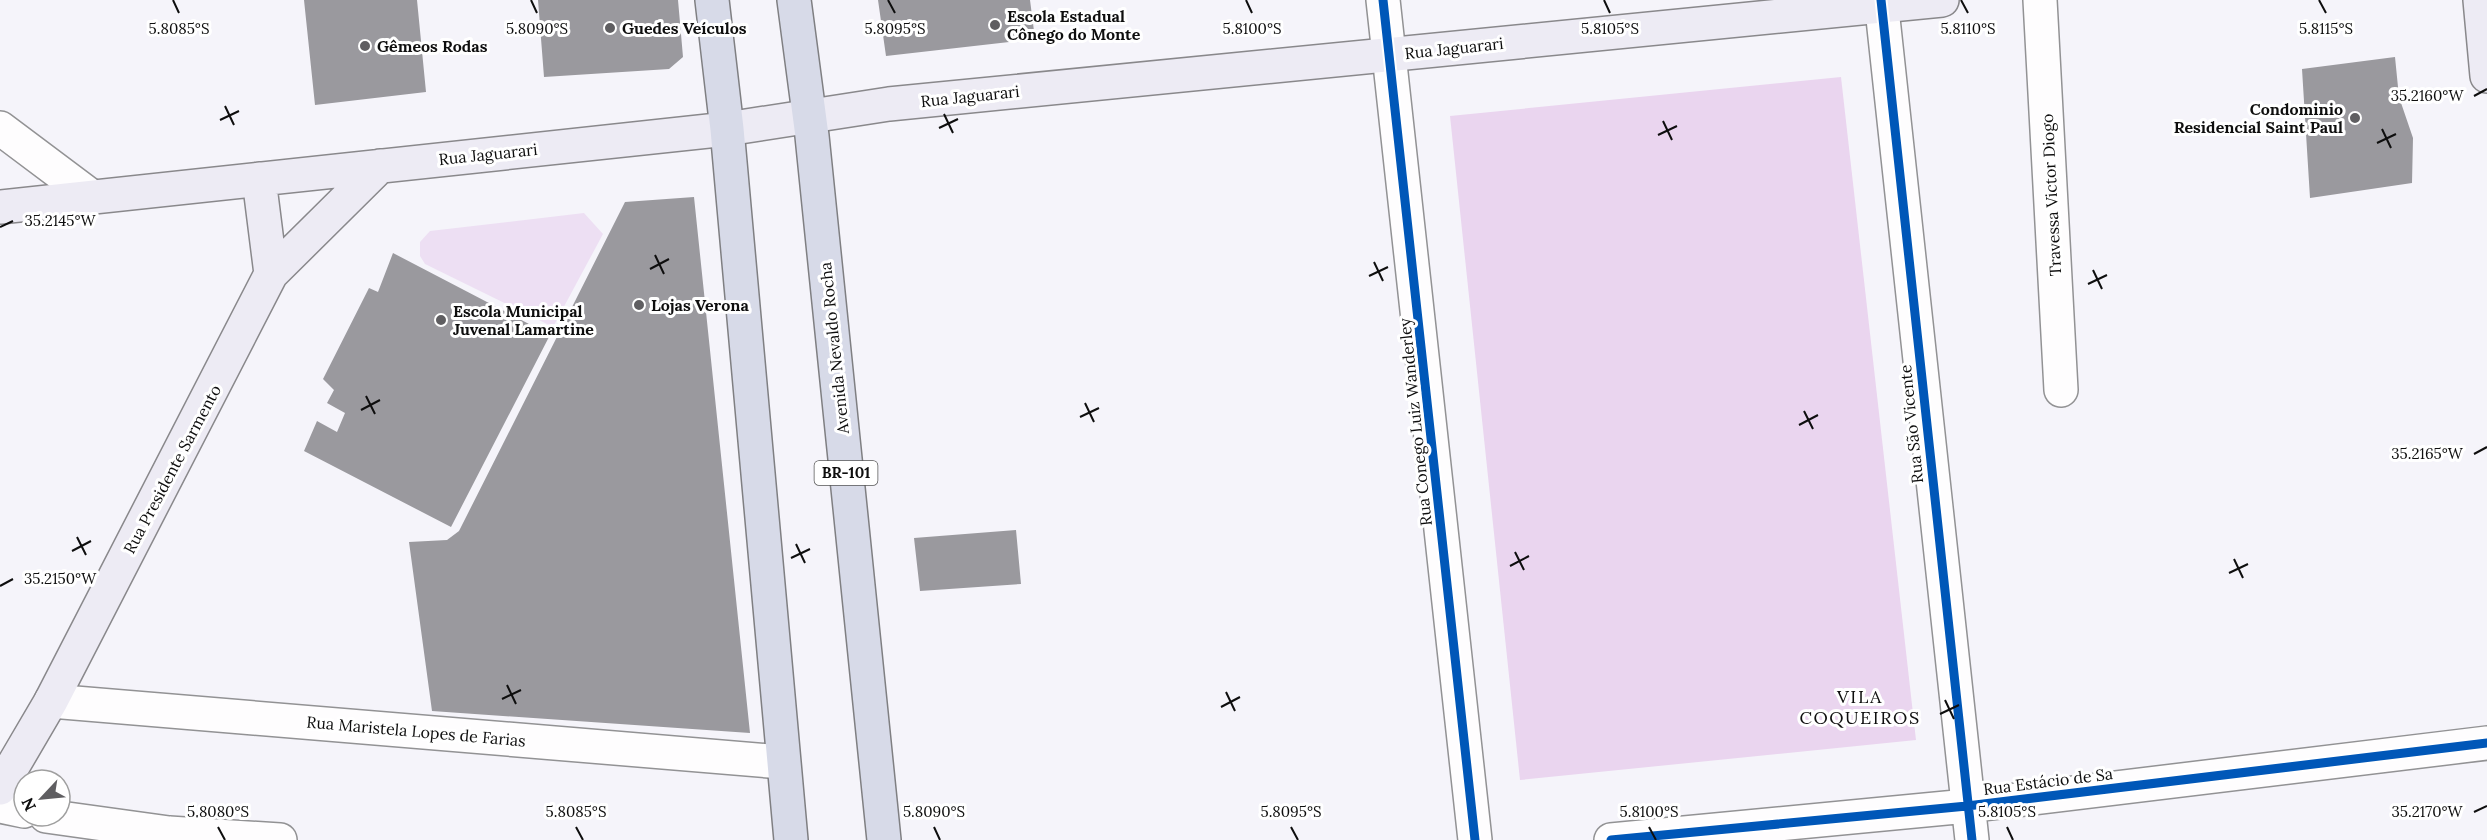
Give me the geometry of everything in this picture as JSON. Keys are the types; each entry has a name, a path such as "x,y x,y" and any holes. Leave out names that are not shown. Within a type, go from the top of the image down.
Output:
{"highway":[{"path":"712,0 727,129 782,762 791,840"},
{"name":"Avenida Nevaldo Rocha","path":"794,0 884,840"}],"main road":[{"name":"Rua Jaguarari","path":"0,207 727,129 889,104 1881,3 1942,0"},
{"path":"2480,0 2487,76"},
{"name":"Rua Presidente Sarmento","path":"0,788 51,700 239,341 271,274 380,166"},
{"path":"259,179 271,274"}],"street":[{"name":"Rua Conego Luiz Wanderley","path":"1383,0 1475,840"},
{"name":"Travessa Victor Diogo","path":"2040,0 2061,390"},
{"name":"Rua São Vicente","path":"1881,3 1972,840"},
{"path":"0,128 92,197"},
{"name":"Rua Maristela Lopes de Farias","path":"51,700 782,762"},
{"name":"Rua Estácio de Sa","path":"1611,840 1967,806 2487,743"},
{"path":"72,820 169,833 280,840"}],"shaded area":[{"path":"1841,77 1916,740 1520,780 1450,116"},
{"path":"584,213 603,234 553,327 425,264 420,256 420,242 430,231"}],"building":[{"name":"Gêmeos Rodas","path":"304,0 417,0 426,92 315,105"},
{"name":"Guedes Veículos","path":"538,0 678,0 683,57 669,69 544,77"},
{"path":"878,0 1030,0 1035,39 886,56"},
{"name":"Condominio Residencial Saint Paul","path":"2395,57 2399,97 2413,138 2412,183 2310,198 2302,69"},
{"path":"694,197 750,733 432,711 409,542 447,540 459,531 625,202"},
{"path":"393,253 550,335 451,527 304,451 317,421 337,432 345,413 327,403 334,390 323,379 369,288 378,292"},
{"path":"1016,530 1021,584 920,591 914,538"}],"cycle path":[{"path":"1383,0 1475,840"},
{"path":"1881,0 1972,840"},
{"path":"1611,840 1967,806 2487,743"}],"place":[{"name":"Escola Estadual Cônego do Monte","path":"995,25"},
{"name":"Guedes Veículos","path":"610,28"},
{"name":"Gêmeos Rodas","path":"365,46"},
{"name":"Condominio Residencial Saint Paul","path":"2355,118"},
{"name":"Lojas Verona","path":"639,305"},
{"name":"Escola Municipal Juvenal Lamartine","path":"441,320"}],"district":[{"name":"VILA COQUEIROS","path":"1860,707"}]}
